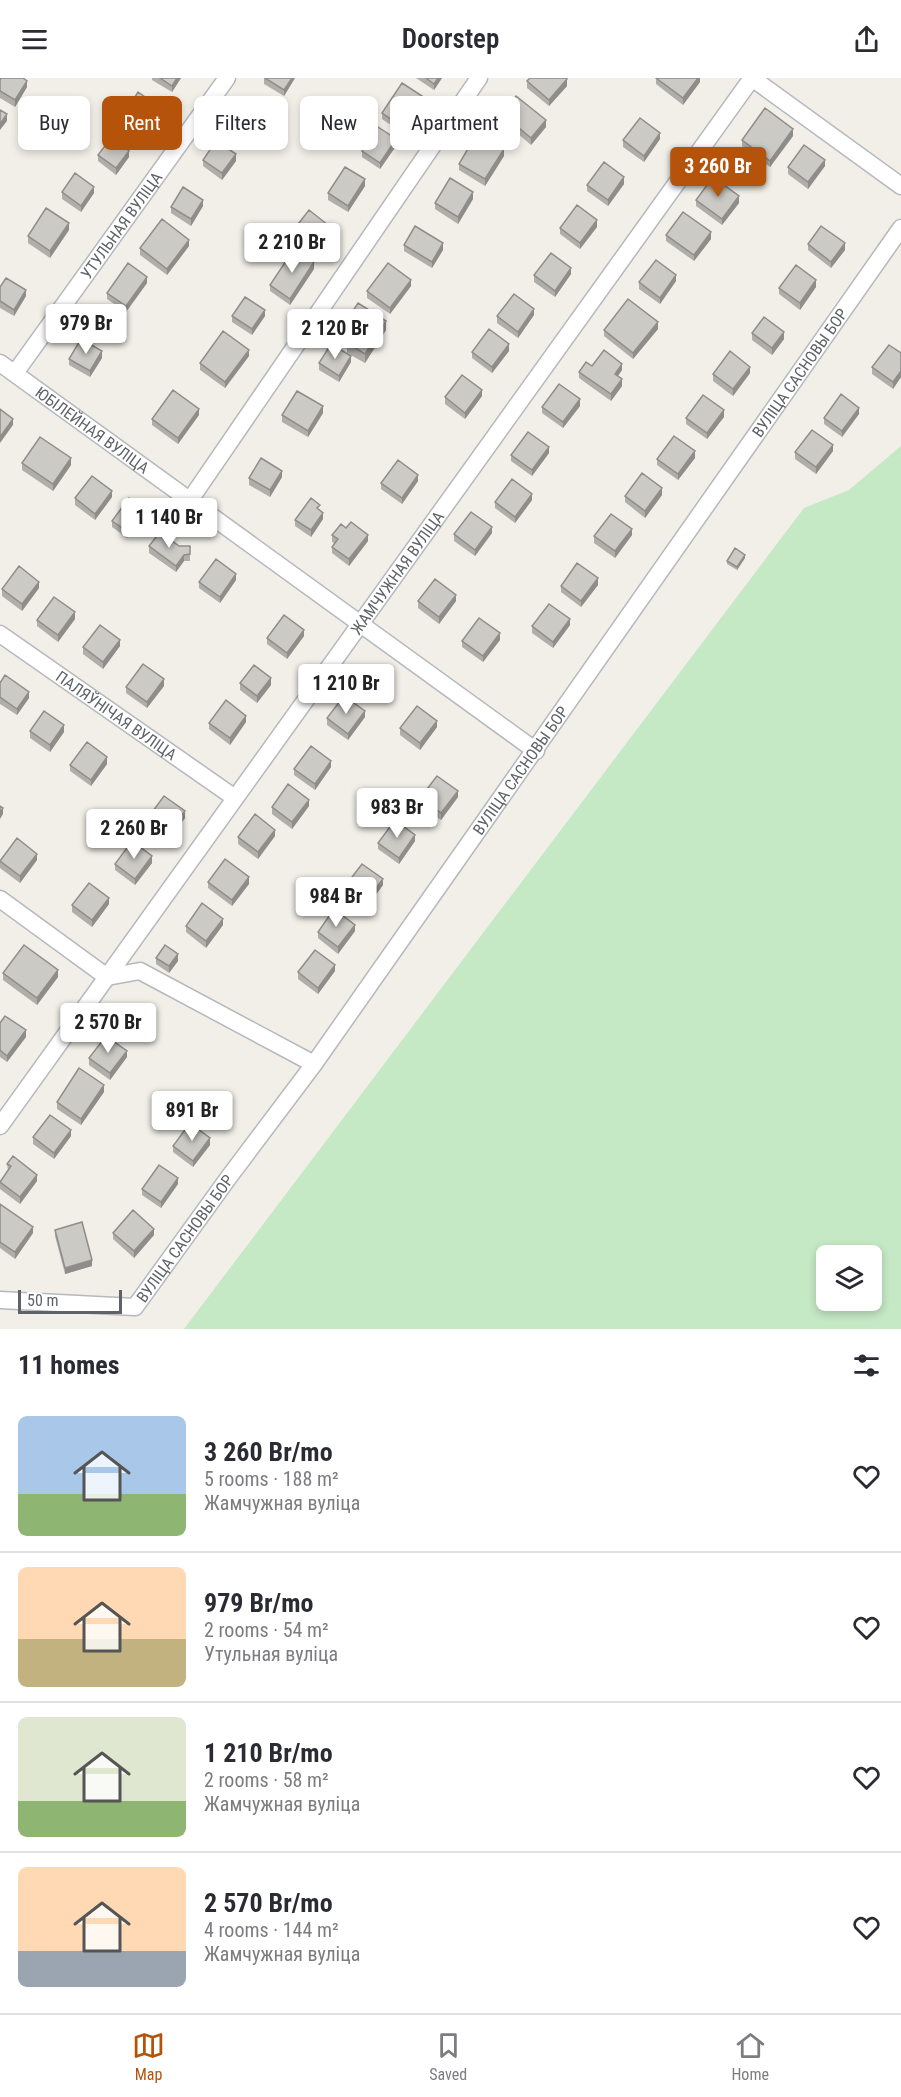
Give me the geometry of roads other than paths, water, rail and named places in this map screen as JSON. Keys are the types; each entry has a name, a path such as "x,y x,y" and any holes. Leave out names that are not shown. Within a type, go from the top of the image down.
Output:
{"street":[{"name":"УТУЛЬНАЯ ВУЛІЦА","path":"15,373 227,78"},
{"path":"190,500 479,78"},
{"path":"752,78 901,186"},
{"name":"ЖАМЧУЖНАЯ ВУЛІЦА","path":"0,1126 752,78"},
{"name":"ВУЛІЦА САСНОВЫ БОР","path":"0,1300 135,1307 229,1176 314,1064 536,751 901,228"},
{"name":"ЮБІЛЕЙНАЯ ВУЛІЦА","path":"0,363 536,751"},
{"name":"ПАЛЯЎНІЧАЯ ВУЛІЦА","path":"0,634 235,798"},
{"path":"0,899 106,977 140,971 314,1064"}]}
